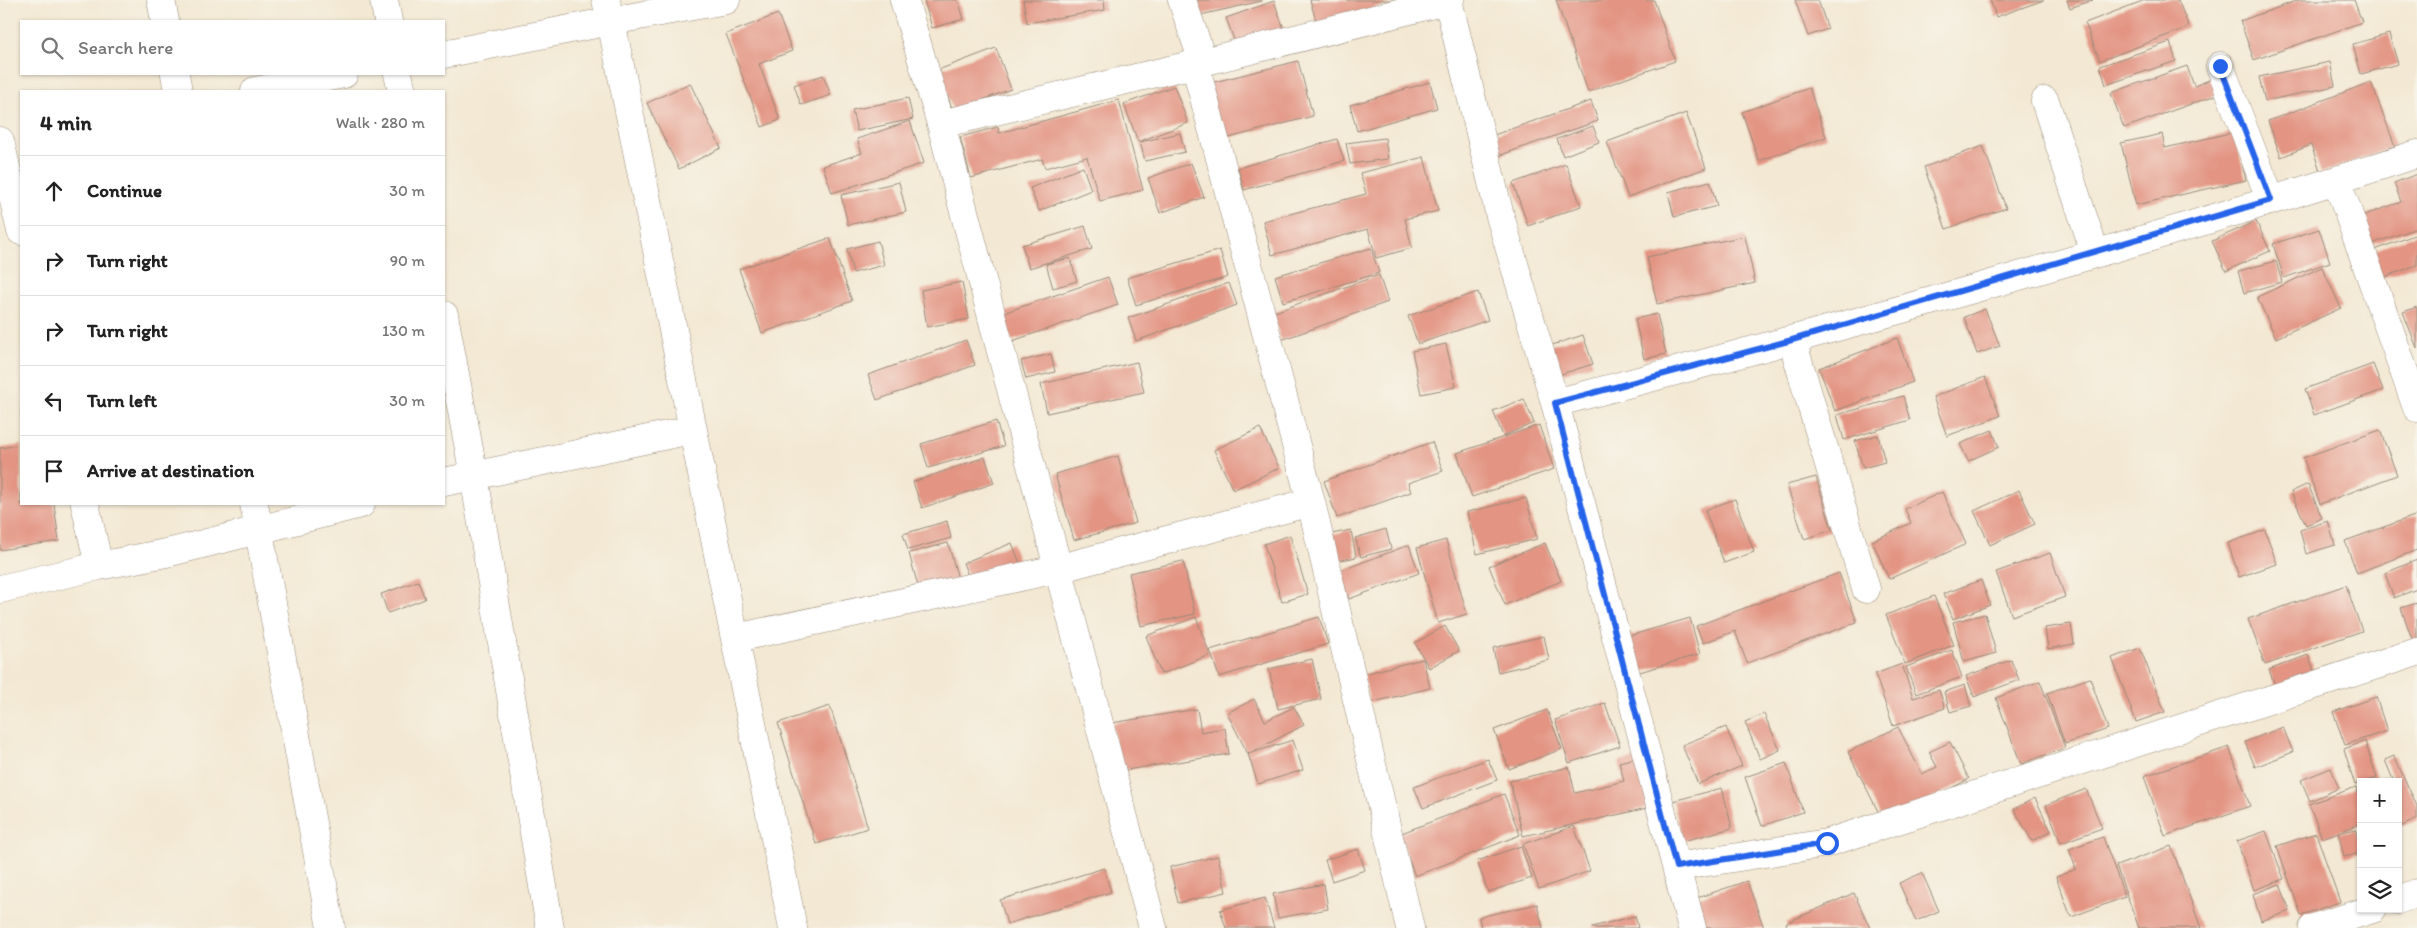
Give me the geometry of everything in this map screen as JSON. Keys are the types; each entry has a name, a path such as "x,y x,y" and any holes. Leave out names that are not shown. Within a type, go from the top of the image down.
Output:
{"street":[{"path":"161,0 165,20"},
{"path":"384,0 388,20"},
{"path":"445,54 609,11 726,0"},
{"path":"904,0 941,124 1153,928"},
{"path":"1182,0 1311,502 1410,928"},
{"path":"941,124 1199,63 1449,0 1500,216 1555,403 1692,928"},
{"path":"609,11 691,430 736,638 793,928"},
{"path":"2220,66 2271,200"},
{"path":"175,75 178,90"},
{"path":"260,90 339,75"},
{"path":"398,75 402,90"},
{"path":"2045,101 2095,253"},
{"path":"20,136 0,140 20,227"},
{"path":"1555,403 1792,340 2095,253 2336,181 2417,154"},
{"path":"2336,181 2417,408"},
{"path":"445,319 474,476 550,928"},
{"path":"1792,340 1866,589"},
{"path":"445,482 691,430"},
{"path":"736,638 1057,569 1311,502"},
{"path":"85,505 99,566"},
{"path":"254,505 331,928"},
{"path":"0,589 170,552 357,505"},
{"path":"1676,867 1827,843 2417,652"},
{"path":"2402,899 2417,893"},
{"path":"2314,928 2361,913"}],"building":[{"path":"924,0 958,0 964,19 932,28"},
{"path":"1023,0 1104,0 1105,10 1027,23"},
{"path":"1192,0 1262,0 1262,1 1196,16"},
{"path":"1310,0 1402,0 1317,24"},
{"path":"1556,0 1654,0 1675,61 1588,92"},
{"path":"1795,0 1818,0 1828,29 1808,36"},
{"path":"1990,0 2044,0 1996,17"},
{"path":"2067,0 2093,0 2070,8"},
{"path":"2145,0 2178,0 2189,27 2100,61 2085,23"},
{"path":"2299,0 2354,0 2362,22 2254,60 2240,21"},
{"path":"1274,1 1284,29 1236,45 1226,18"},
{"path":"778,14 792,51 759,64 780,120 762,127 726,34"},
{"path":"2389,34 2398,64 2361,74 2353,44"},
{"path":"2170,42 2176,61 2106,85 2100,66"},
{"path":"996,48 1011,89 953,111 938,70"},
{"path":"1298,61 1313,116 1221,140 1206,84"},
{"path":"2330,62 2335,86 2265,101 2259,77"},
{"path":"2187,66 2194,86 2214,78 2219,94 2124,128 2111,93"},
{"path":"823,75 831,95 801,105 794,85"},
{"path":"1430,82 1437,108 1357,131 1350,105"},
{"path":"2371,82 2395,146 2321,173 2311,145 2281,157 2268,121"},
{"path":"690,83 721,148 679,169 647,103"},
{"path":"1174,86 1188,123 1138,142 1124,104"},
{"path":"1809,88 1826,137 1759,161 1742,112"},
{"path":"908,98 913,119 857,131 852,110"},
{"path":"1119,100 1143,190 1100,201 1087,157 1045,168 1042,159 971,178 960,137 998,127 999,133"},
{"path":"1591,101 1598,121 1498,156 1491,136"},
{"path":"1686,113 1706,168 1628,197 1607,142"},
{"path":"910,121 924,163 832,193 823,166 862,153 857,139"},
{"path":"1593,126 1599,142 1563,156 1557,139"},
{"path":"2234,132 2246,180 2136,205 2121,143 2162,134 2165,148"},
{"path":"1180,133 1185,152 1145,161 1140,142"},
{"path":"1385,138 1388,159 1350,164 1346,143"},
{"path":"1337,139 1344,161 1244,190 1238,168"},
{"path":"1983,146 2006,208 1946,229 1924,167"},
{"path":"1424,157 1438,211 1405,219 1412,248 1376,258 1368,229 1272,255 1263,221 1366,194 1360,173"},
{"path":"1191,163 1204,197 1160,213 1148,178"},
{"path":"1566,164 1581,206 1528,226 1513,183"},
{"path":"1083,167 1091,190 1039,211 1030,188"},
{"path":"2417,174 2417,228 2366,246 2356,218 2401,202 2394,183"},
{"path":"1710,181 1717,206 1674,217 1668,192"},
{"path":"899,182 906,212 848,225 841,195"},
{"path":"2256,221 2270,251 2226,271 2212,241"},
{"path":"1085,226 1092,249 1029,268 1022,245"},
{"path":"2319,229 2330,262 2284,278 2273,244"},
{"path":"2417,234 2417,265 2377,280 2367,253"},
{"path":"1745,236 1755,283 1657,304 1647,257"},
{"path":"830,238 852,301 762,333 739,269"},
{"path":"878,241 884,265 853,273 847,249"},
{"path":"1371,248 1379,273 1283,302 1275,276"},
{"path":"1220,250 1228,277 1136,305 1127,278"},
{"path":"1070,258 1077,281 1053,288 1046,264"},
{"path":"2276,261 2282,282 2244,293 2238,271"},
{"path":"2322,267 2341,308 2276,338 2257,297"},
{"path":"1379,275 1388,302 1281,340 1272,313"},
{"path":"1108,277 1118,305 1012,341 1003,313"},
{"path":"962,282 969,319 927,327 921,290"},
{"path":"1229,283 1237,305 1136,341 1128,318"},
{"path":"1478,292 1488,320 1418,344 1408,316"},
{"path":"2417,307 2417,348 2403,312"},
{"path":"1985,309 2000,346 1977,354 1964,317"},
{"path":"1657,314 1666,354 1644,359 1635,319"},
{"path":"1583,335 1593,364 1555,376 1546,347"},
{"path":"1897,338 1913,382 1835,411 1819,368"},
{"path":"966,340 975,365 877,400 868,375"},
{"path":"1446,344 1456,387 1421,394 1412,351"},
{"path":"1051,354 1055,372 1026,379 1021,361"},
{"path":"1137,362 1144,392 1047,413 1041,384"},
{"path":"2373,364 2383,390 2314,415 2305,389"},
{"path":"1985,377 2000,416 1947,436 1933,397"},
{"path":"1903,396 1910,420 1844,440 1837,415"},
{"path":"1524,399 1534,423 1503,436 1493,411"},
{"path":"996,421 1004,446 928,468 921,444"},
{"path":"1539,425 1554,469 1472,497 1457,453"},
{"path":"1260,428 1279,468 1233,490 1214,450"},
{"path":"1992,430 1999,447 1968,461 1960,444"},
{"path":"2380,430 2397,475 2320,504 2303,458"},
{"path":"1878,435 1885,462 1863,468 1855,441"},
{"path":"1432,442 1443,471 1408,483 1411,492 1337,518 1324,481"},
{"path":"20,445 20,505 54,505 59,541 0,550 0,448"},
{"path":"1118,456 1136,523 1074,540 1055,474"},
{"path":"985,457 994,483 922,508 913,482"},
{"path":"1816,477 1832,530 1804,539 1787,485"},
{"path":"2308,484 2322,518 2306,525 2291,492"},
{"path":"2019,490 2035,524 1990,545 1974,511"},
{"path":"1942,492 1966,544 1889,579 1872,541 1911,523 1905,509"},
{"path":"1526,498 1537,539 1477,554 1467,512"},
{"path":"1735,499 1754,552 1724,563 1705,510"},
{"path":"2417,515 2417,550 2357,573 2345,541"},
{"path":"947,521 951,538 908,550 903,534"},
{"path":"2328,521 2335,545 2306,554 2300,530"},
{"path":"1386,529 1391,549 1361,557 1355,538"},
{"path":"1351,530 1356,557 1333,562 1327,535"},
{"path":"2265,530 2277,564 2239,577 2228,543"},
{"path":"1290,535 1308,594 1282,602 1264,544"},
{"path":"1446,540 1467,614 1438,623 1417,548"},
{"path":"948,543 958,579 919,590 909,553"},
{"path":"1012,543 1020,563 971,583 963,563"},
{"path":"1545,543 1561,581 1505,605 1489,566"},
{"path":"1409,545 1419,573 1349,599 1339,571"},
{"path":"2050,553 2065,597 2012,616 1996,572"},
{"path":"2417,560 2417,589 2394,598 2385,573"},
{"path":"1183,561 1195,614 1141,626 1129,573"},
{"path":"1839,573 1857,622 1747,663 1735,631 1703,643 1696,626"},
{"path":"1981,580 1990,605 1953,619 1943,594"},
{"path":"418,581 425,599 388,613 381,594"},
{"path":"2346,585 2362,631 2265,665 2248,619"},
{"path":"1934,596 1954,645 1905,664 1886,615"},
{"path":"2417,603 2417,646 2415,647 2401,608"},
{"path":"1985,614 1996,653 1964,662 1953,622"},
{"path":"1196,617 1210,655 1161,674 1146,636"},
{"path":"1319,617 1328,644 1219,677 1210,650"},
{"path":"1690,618 1700,654 1633,674 1622,638"},
{"path":"2071,624 2074,644 2048,649 2045,628"},
{"path":"1445,626 1459,651 1429,668 1415,643"},
{"path":"1544,636 1549,660 1498,672 1493,648"},
{"path":"2140,648 2165,712 2136,722 2112,658"},
{"path":"1952,650 1962,677 1916,694 1906,667"},
{"path":"2308,655 2316,676 2277,691 2269,670"},
{"path":"1312,659 1321,699 1278,709 1269,669"},
{"path":"1423,659 1430,688 1370,703 1363,674"},
{"path":"2011,660 2019,680 1974,697 1966,676"},
{"path":"1902,664 1913,698 1939,690 1945,708 1893,726 1875,674"},
{"path":"2090,678 2108,729 2065,744 2047,693"},
{"path":"2040,681 2065,748 2021,764 1996,698"},
{"path":"1965,685 1971,706 1950,712 1944,692"},
{"path":"2376,697 2387,731 2345,745 2333,712"},
{"path":"1254,699 1265,721 1294,707 1304,725 1248,754 1227,713"},
{"path":"1605,703 1620,746 1569,763 1555,720"},
{"path":"830,706 868,828 816,844 778,723"},
{"path":"1197,709 1201,732 1225,728 1229,754 1120,771 1112,723"},
{"path":"1547,710 1562,749 1509,769 1494,730"},
{"path":"1764,714 1780,750 1760,759 1745,722"},
{"path":"1726,727 1742,766 1698,784 1682,745"},
{"path":"1898,727 1922,774 1937,767 1929,752 1950,742 1969,779 1884,823 1848,752"},
{"path":"2283,727 2293,752 2255,767 2245,742"},
{"path":"1293,740 1303,770 1258,784 1248,754"},
{"path":"2365,741 2377,778 2357,778 2357,784 2355,785 2344,749"},
{"path":"2229,747 2250,806 2165,836 2144,776"},
{"path":"1645,756 1656,806 1523,836 1510,781 1569,767 1575,793 1624,781 1619,762"},
{"path":"2394,756 2417,806 2417,819 2402,826 2402,778 2392,778 2385,760"},
{"path":"1488,759 1497,780 1423,808 1414,787"},
{"path":"1786,763 1803,812 1762,826 1745,777"},
{"path":"2331,768 2339,788 2310,801 2301,780"},
{"path":"2356,787 2357,825 2322,838 2309,804"},
{"path":"1722,788 1732,828 1683,841 1673,801"},
{"path":"2086,789 2102,828 2061,843 2046,805"},
{"path":"1504,794 1520,835 1415,876 1399,834"},
{"path":"2035,798 2051,831 2032,841 2014,809"},
{"path":"1574,826 1590,871 1539,889 1523,844"},
{"path":"2356,829 2357,854 2344,857 2338,833"},
{"path":"2266,831 2284,879 2254,890 2237,841"},
{"path":"2316,833 2340,902 2301,915 2277,846"},
{"path":"2103,837 2125,897 2071,917 2056,877 2076,869 2069,849"},
{"path":"1521,846 1532,878 1488,892 1477,861"},
{"path":"2171,846 2201,928 2139,928 2116,866"},
{"path":"1358,849 1365,870 1332,881 1325,860"},
{"path":"1218,856 1226,892 1178,903 1170,867"},
{"path":"1104,868 1111,892 1007,924 1000,900"},
{"path":"1922,873 1939,911 1916,921 1899,883"},
{"path":"1747,881 1764,928 1700,928 1691,900"},
{"path":"1324,884 1328,909 1278,918 1273,894"},
{"path":"2280,884 2290,911 2261,921 2253,894"},
{"path":"1854,893 1870,928 1788,928 1786,923"},
{"path":"1265,898 1274,928 1226,928 1220,910"},
{"path":"1537,904 1543,928 1481,928 1479,917"},
{"path":"1635,916 1638,928 1592,928 1592,927"}],"route":[{"path":"1827,843 1676,867 1555,403 1792,340 2271,200 2220,66"}]}
